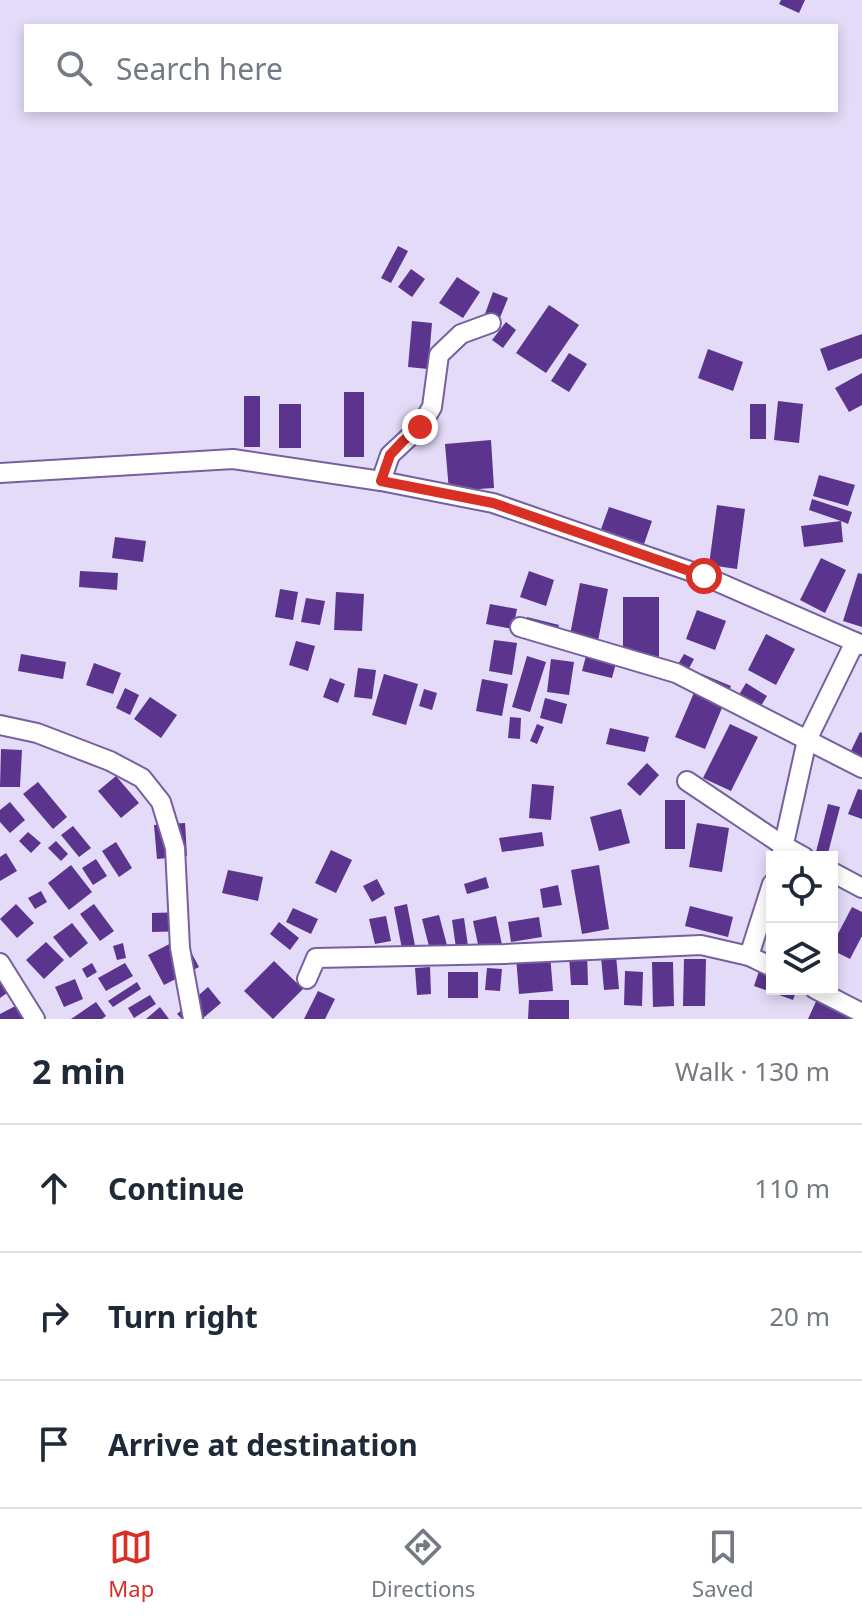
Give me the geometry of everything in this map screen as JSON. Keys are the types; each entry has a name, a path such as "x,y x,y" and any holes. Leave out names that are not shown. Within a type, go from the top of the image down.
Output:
{"street":[{"path":"381,481 390,455 420,427 432,407 439,355 461,334 491,323"},
{"path":"0,473 233,459 381,481 493,503 704,576 858,643 807,740 782,851"},
{"path":"520,627 676,673 862,768"},
{"path":"0,725 37,733 110,761 142,778 161,802 175,848 180,948 193,1019"},
{"path":"687,781 781,851"},
{"path":"838,875 862,888"},
{"path":"749,956 766,903"},
{"path":"307,979 316,958 701,945 749,956 766,964"},
{"path":"0,963 35,1019"},
{"path":"827,995 862,1013"}],"building":[{"path":"781,0 805,0 799,13 779,4"},
{"path":"398,246 408,251 391,283 381,278"},
{"path":"411,269 425,279 412,297 398,287"},
{"path":"457,277 480,292 463,318 439,303"},
{"path":"493,292 508,298 499,320 485,314"},
{"path":"549,305 579,325 546,373 516,353"},
{"path":"412,321 432,323 428,369 408,367"},
{"path":"506,322 516,330 503,348 492,340"},
{"path":"862,334 862,358 828,371 820,349"},
{"path":"708,349 743,362 733,391 698,378"},
{"path":"569,353 587,364 569,392 551,381"},
{"path":"862,373 862,405 849,412 835,388"},
{"path":"344,392 364,392 364,457 344,457"},
{"path":"244,396 260,396 260,447 244,447"},
{"path":"778,401 803,404 799,443 774,440"},
{"path":"279,404 301,404 301,448 279,448"},
{"path":"750,404 766,404 766,439 750,439"},
{"path":"491,440 494,488 449,491 445,444"},
{"path":"819,475 855,485 848,506 813,496"},
{"path":"812,499 852,512 848,524 809,510"},
{"path":"717,505 745,509 737,569 709,565"},
{"path":"609,507 652,521 643,547 600,532"},
{"path":"841,521 843,542 804,547 801,526"},
{"path":"115,537 146,541 143,562 112,558"},
{"path":"821,558 846,570 825,613 800,600"},
{"path":"80,571 118,573 117,590 79,587"},
{"path":"529,571 554,580 546,606 520,597"},
{"path":"858,573 862,574 862,627 843,621"},
{"path":"580,583 608,589 598,641 570,635"},
{"path":"280,589 298,592 293,620 275,617"},
{"path":"336,592 364,594 362,631 334,630"},
{"path":"623,597 659,597 659,665 623,665"},
{"path":"306,598 325,601 320,625 301,622"},
{"path":"490,604 517,609 513,629 486,624"},
{"path":"697,610 726,621 715,650 686,639"},
{"path":"527,617 559,625 554,643 522,634"},
{"path":"766,634 795,649 776,685 748,670"},
{"path":"494,640 517,643 512,675 489,671"},
{"path":"296,641 315,646 308,671 289,665"},
{"path":"21,654 66,662 63,679 18,671"},
{"path":"684,654 694,659 687,672 677,666"},
{"path":"527,656 546,662 530,712 512,707"},
{"path":"586,656 616,663 612,678 582,671"},
{"path":"551,659 574,662 569,695 547,692"},
{"path":"94,663 121,673 113,694 86,685"},
{"path":"358,668 376,670 372,699 354,697"},
{"path":"384,674 418,684 406,725 372,715"},
{"path":"702,674 731,686 705,749 675,737"},
{"path":"330,678 345,684 338,703 323,697"},
{"path":"482,679 508,684 502,716 476,711"},
{"path":"746,683 767,696 758,711 737,698"},
{"path":"125,688 139,695 130,715 116,708"},
{"path":"424,689 437,693 432,710 419,706"},
{"path":"150,697 177,715 161,738 134,719"},
{"path":"545,698 567,704 562,724 540,718"},
{"path":"510,717 521,718 520,739 508,738"},
{"path":"537,724 544,727 537,744 530,741"},
{"path":"730,724 758,737 731,791 703,778"},
{"path":"610,728 649,737 645,752 606,744"},
{"path":"862,733 862,763 848,757"},
{"path":"1,749 22,750 20,787 0,787"},
{"path":"647,763 659,775 640,796 627,784"},
{"path":"116,776 139,803 121,818 98,791"},
{"path":"38,782 67,817 53,829 23,794"},
{"path":"532,784 554,786 551,820 529,818"},
{"path":"858,789 862,790 862,819 848,814"},
{"path":"665,800 685,800 685,849 665,849"},
{"path":"10,802 25,820 10,833 0,822 0,810"},
{"path":"828,804 840,807 829,851 816,851"},
{"path":"621,809 630,843 599,851 590,817"},
{"path":"185,823 187,856 157,859 154,825"},
{"path":"697,823 729,828 722,872 689,867"},
{"path":"73,826 91,848 79,857 61,835"},
{"path":"28,832 41,843 31,853 19,841"},
{"path":"542,832 544,846 502,852 499,838"},
{"path":"56,841 68,854 61,861 48,848"},
{"path":"116,842 132,868 119,877 102,851"},
{"path":"331,850 352,860 336,893 315,883"},
{"path":"6,853 17,871 0,881 0,857"},
{"path":"96,859 107,876 93,885 82,868"},
{"path":"71,865 92,892 69,910 48,883"},
{"path":"599,865 609,929 582,934 571,870"},
{"path":"228,870 263,877 258,901 222,893"},
{"path":"486,877 489,888 467,894 464,884"},
{"path":"377,879 385,894 372,902 363,886"},
{"path":"558,885 562,905 543,908 540,889"},
{"path":"41,891 47,902 35,909 28,898"},
{"path":"16,904 34,923 17,938 0,919"},
{"path":"94,904 114,931 100,941 80,914"},
{"path":"407,904 415,946 402,949 394,907"},
{"path":"690,906 733,917 728,937 685,926"},
{"path":"852,907 862,912 862,936 850,959 838,953 838,934"},
{"path":"293,908 318,919 311,934 286,922"},
{"path":"186,912 187,931 152,932 152,913"},
{"path":"439,915 448,949 431,954 422,919"},
{"path":"386,916 391,941 375,944 369,919"},
{"path":"496,916 502,945 479,949 473,921"},
{"path":"539,917 542,937 511,942 508,922"},
{"path":"464,918 470,960 458,962 452,920"},
{"path":"279,922 299,938 290,950 270,934"},
{"path":"72,923 88,943 70,958 53,937"},
{"path":"183,937 199,967 164,985 148,955"},
{"path":"46,942 64,960 44,979 26,960"},
{"path":"123,943 126,958 117,960 113,946"},
{"path":"587,953 588,985 571,985 569,954"},
{"path":"550,954 553,991 519,994 516,957"},
{"path":"616,955 619,989 604,990 601,957"},
{"path":"684,959 706,959 705,1006 683,1006"},
{"path":"274,961 303,989 273,1019 244,991"},
{"path":"652,962 673,962 674,1006 653,1007"},
{"path":"92,963 97,972 87,978 82,969"},
{"path":"125,963 133,976 106,991 98,978"},
{"path":"430,967 431,994 417,995 415,968"},
{"path":"487,968 502,969 500,991 485,990"},
{"path":"760,968 766,970 766,990 754,986"},
{"path":"625,971 643,972 642,1006 624,1005"},
{"path":"448,972 478,972 478,998 448,998"},
{"path":"0,975 11,990 0,998"},
{"path":"75,979 83,999 64,1007 55,987"},
{"path":"137,982 141,989 113,1007 108,1001"},
{"path":"208,987 221,1003 202,1019 182,1019 177,1014"},
{"path":"318,991 335,999 325,1019 304,1019"},
{"path":"150,995 156,1004 134,1018 128,1008"},
{"path":"818,997 853,1012 850,1019 808,1019"},
{"path":"27,1000 37,1019 0,1019 0,1014"},
{"path":"529,1000 569,1000 569,1019 528,1019"},
{"path":"96,1002 106,1016 102,1019 71,1019"},
{"path":"160,1007 169,1019 146,1019"}],"route":[{"path":"420,427 390,455 381,481 493,503 704,576"}]}
